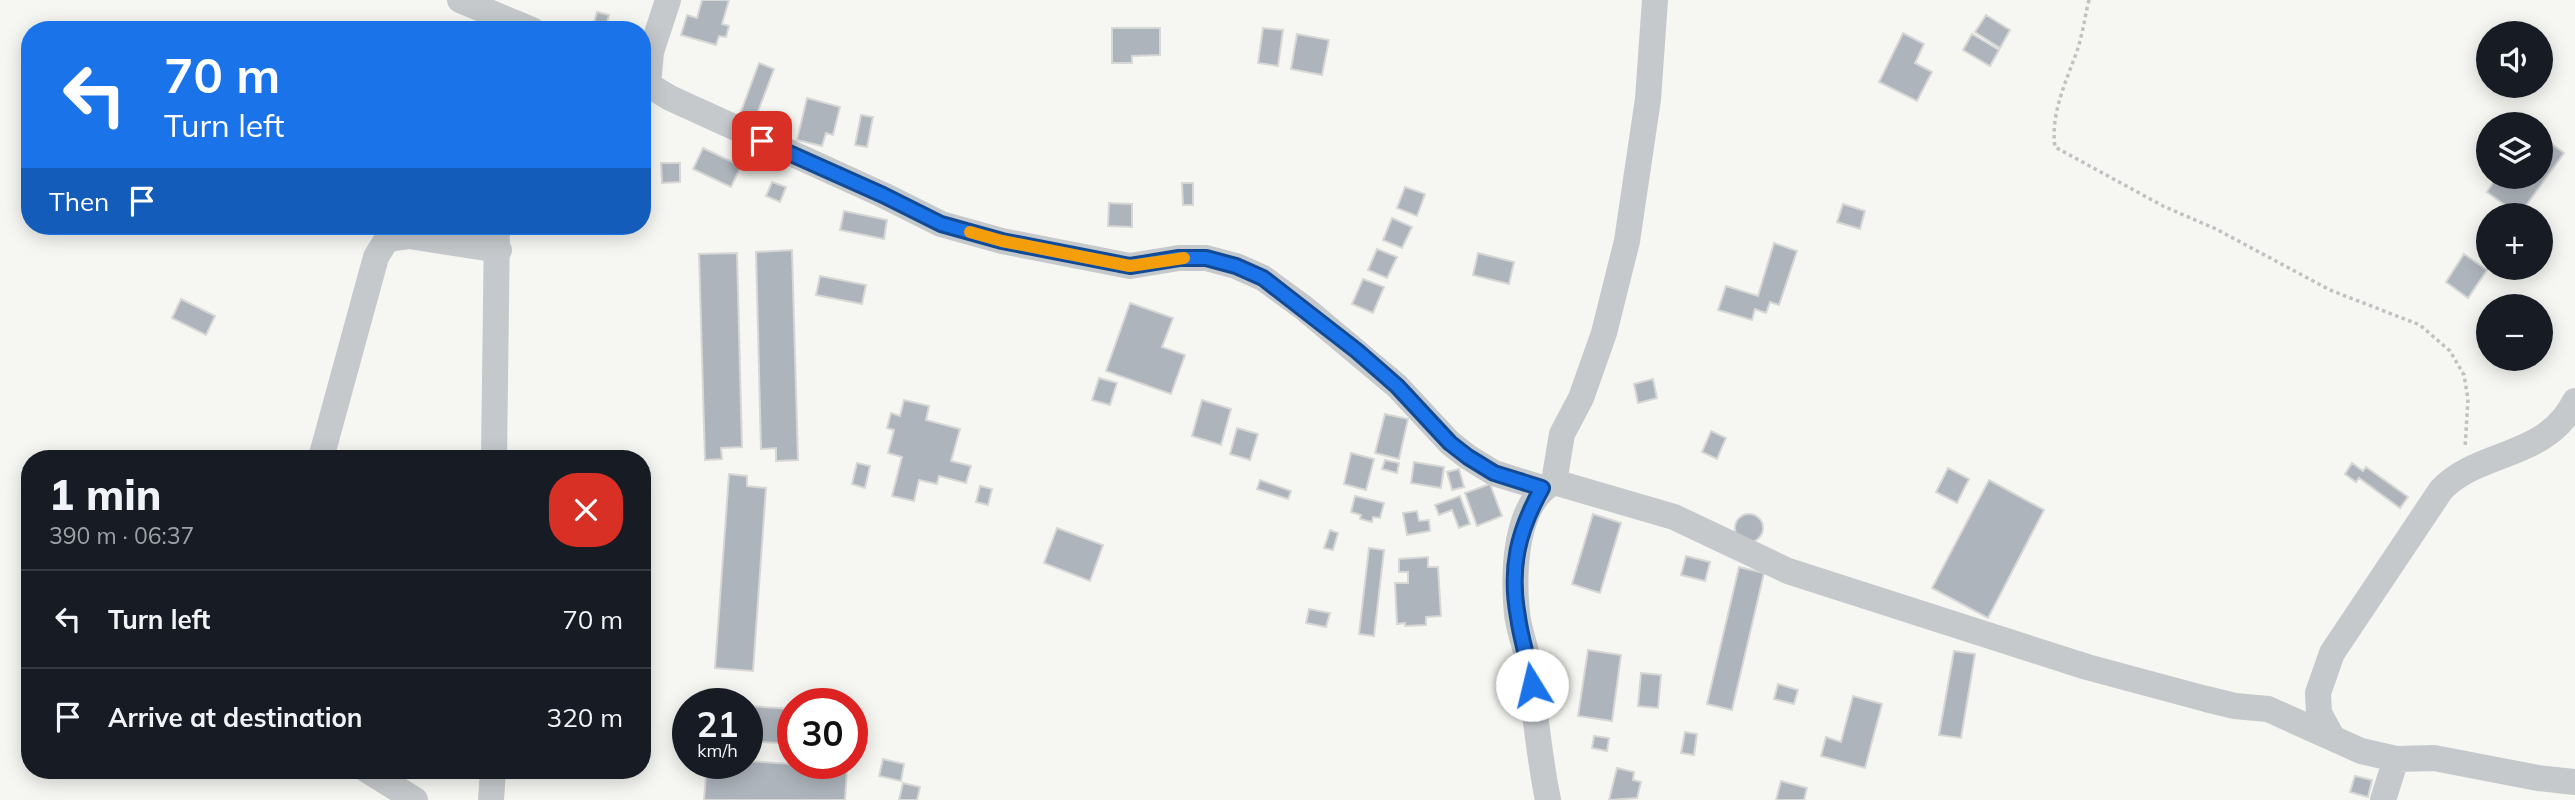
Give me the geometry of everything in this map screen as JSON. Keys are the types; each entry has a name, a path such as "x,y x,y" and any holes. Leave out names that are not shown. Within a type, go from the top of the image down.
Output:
{"street":[{"path":"460,0 510,21"},
{"path":"651,52 668,0"},
{"path":"1548,800 1540,762 1529,662 1517,616 1515,562 1521,530 1548,485 1562,434 1581,398 1604,333 1627,241 1648,99 1655,0"},
{"path":"651,86 941,224 1002,241 1130,266 1179,258 1206,258 1236,266 1263,278 1304,308 1397,386 1450,443 1494,473 1674,517 1788,571 2087,667 2235,706 2268,709 2287,720 2361,751 2396,759 2434,758 2538,778 2575,782"},
{"path":"323,450 376,257 387,239 409,236 498,238 494,450"},
{"path":"2332,737 2319,713 2318,693 2332,653 2441,491 2451,479 2465,471 2505,457 2546,435 2569,413 2575,401"},
{"path":"2384,800 2396,759"},
{"path":"381,779 415,800"},
{"path":"491,800 492,779"}],"path":[{"path":"2089,0 2079,45 2060,97 2053,130 2055,147 2163,206 2216,229 2330,290 2420,325 2451,351 2464,375 2468,399 2465,471"}],"building":[{"path":"702,0 729,0 722,24 729,26 726,37 719,36 716,45 681,35 687,15 697,18"},
{"path":"597,12 609,15 607,21 594,21"},
{"path":"1986,15 2010,30 2000,48 1975,32"},
{"path":"1112,28 1160,28 1160,55 1132,56 1132,63 1112,63"},
{"path":"1263,28 1283,30 1278,66 1258,63"},
{"path":"1903,33 1924,44 1915,63 1932,72 1917,101 1879,82"},
{"path":"1297,34 1329,40 1322,75 1291,69"},
{"path":"1972,34 1999,50 1990,66 1963,50"},
{"path":"759,63 774,69 754,122 739,117"},
{"path":"807,98 840,107 833,135 826,133 822,146 797,140"},
{"path":"861,115 873,117 867,147 855,145"},
{"path":"2553,145 2564,153 2553,168"},
{"path":"703,148 741,166 731,187 693,169"},
{"path":"661,163 680,163 680,182 662,183"},
{"path":"772,182 786,187 780,202 766,196"},
{"path":"1182,183 1193,183 1193,205 1183,205"},
{"path":"1405,187 1425,194 1417,216 1397,208"},
{"path":"2489,189 2538,189 2528,203 2502,203 2487,192"},
{"path":"1109,203 1132,204 1132,227 1108,226"},
{"path":"1843,204 1865,211 1860,229 1837,222"},
{"path":"844,211 887,220 884,239 840,230"},
{"path":"1392,218 1412,227 1402,248 1383,240"},
{"path":"1774,243 1797,251 1779,305 1770,302 1766,313 1755,309 1752,320 1718,310 1726,286 1758,296"},
{"path":"1377,249 1397,257 1387,278 1368,270"},
{"path":"792,250 798,460 776,461 776,448 761,449 756,252"},
{"path":"737,253 742,447 721,448 722,459 705,460 699,254"},
{"path":"1478,253 1514,262 1509,284 1473,275"},
{"path":"2464,254 2476,262 2476,280 2480,280 2468,298 2446,282"},
{"path":"820,276 866,285 862,304 816,295"},
{"path":"1363,279 1384,287 1373,313 1352,304"},
{"path":"181,299 215,316 206,335 172,318"},
{"path":"1130,303 1173,318 1162,347 1185,355 1171,394 1106,371"},
{"path":"1099,378 1117,383 1110,405 1092,400"},
{"path":"1653,379 1657,398 1638,403 1634,384"},
{"path":"904,400 929,406 926,420 960,429 951,461 971,466 966,483 939,476 937,484 919,480 914,501 892,496 902,457 888,453 894,430 887,428 891,413 900,416"},
{"path":"1202,400 1231,409 1221,445 1192,436"},
{"path":"1385,414 1408,419 1399,459 1375,453"},
{"path":"1237,428 1258,434 1250,460 1230,454"},
{"path":"1711,431 1726,438 1717,459 1702,452"},
{"path":"1351,453 1374,459 1366,490 1344,484"},
{"path":"1385,460 1399,463 1397,473 1382,469"},
{"path":"1414,462 1444,467 1441,488 1411,483"},
{"path":"857,463 870,466 865,488 852,484"},
{"path":"2352,463 2363,471 2366,467 2408,497 2400,508 2359,478 2356,482 2345,474"},
{"path":"1948,468 1969,479 1957,503 1936,492"},
{"path":"1459,469 1464,487 1452,490 1447,472"},
{"path":"729,474 747,476 747,486 766,488 753,671 715,668"},
{"path":"1260,480 1291,491 1288,499 1257,489"},
{"path":"1989,480 2044,510 1988,618 1932,588"},
{"path":"1490,484 1502,516 1477,526 1465,493"},
{"path":"980,486 992,489 988,505 976,502"},
{"path":"1355,496 1384,503 1380,518 1373,517 1372,522 1360,519 1361,515 1351,512"},
{"path":"1460,496 1470,524 1459,528 1452,510 1439,515 1435,505"},
{"path":"1417,511 1419,521 1429,520 1430,531 1407,535 1403,513"},
{"path":"1593,514 1621,523 1600,593 1572,584"},
{"path":"1749,514 1759,518 1763,528 1759,538 1749,542 1739,538 1735,528 1739,518"},
{"path":"1057,528 1103,545 1090,581 1044,563"},
{"path":"1330,530 1338,533 1333,550 1324,548"},
{"path":"1369,548 1384,550 1374,636 1359,634"},
{"path":"1686,556 1710,562 1705,581 1681,575"},
{"path":"1428,557 1428,567 1438,567 1441,616 1426,617 1426,625 1397,624 1395,583 1408,583 1408,572 1399,572 1399,559"},
{"path":"1739,567 1764,573 1732,710 1707,704"},
{"path":"1309,609 1330,613 1326,627 1306,623"},
{"path":"1588,650 1621,655 1612,721 1578,716"},
{"path":"1954,651 1975,654 1961,738 1939,735"},
{"path":"1641,673 1661,675 1658,708 1638,706"},
{"path":"1778,684 1798,690 1794,704 1774,699"},
{"path":"1853,696 1882,704 1865,768 1821,756 1826,737 1841,742"},
{"path":"763,707 777,708 777,743 763,742"},
{"path":"1685,732 1697,734 1694,755 1681,753"},
{"path":"1594,736 1609,738 1607,751 1592,748"},
{"path":"883,759 904,764 901,781 879,776"},
{"path":"763,762 777,763 777,779 846,779 845,800 704,800 706,779 763,779"},
{"path":"1617,768 1634,772 1633,780 1641,782 1637,798 1609,800"},
{"path":"2355,776 2372,780 2368,797 2350,792"},
{"path":"1781,781 1807,788 1804,800 1776,800"},
{"path":"903,783 920,787 917,800 899,800"}],"slow traffic":[{"path":"970,232 1002,241 1130,266 1184,258"}],"route":[{"path":"762,141 941,224 1002,241 1130,266 1179,258 1206,258 1236,266 1263,278 1357,351 1397,386 1450,443 1468,457 1494,473 1542,488 1521,530 1515,562 1517,616 1532,685"}]}
